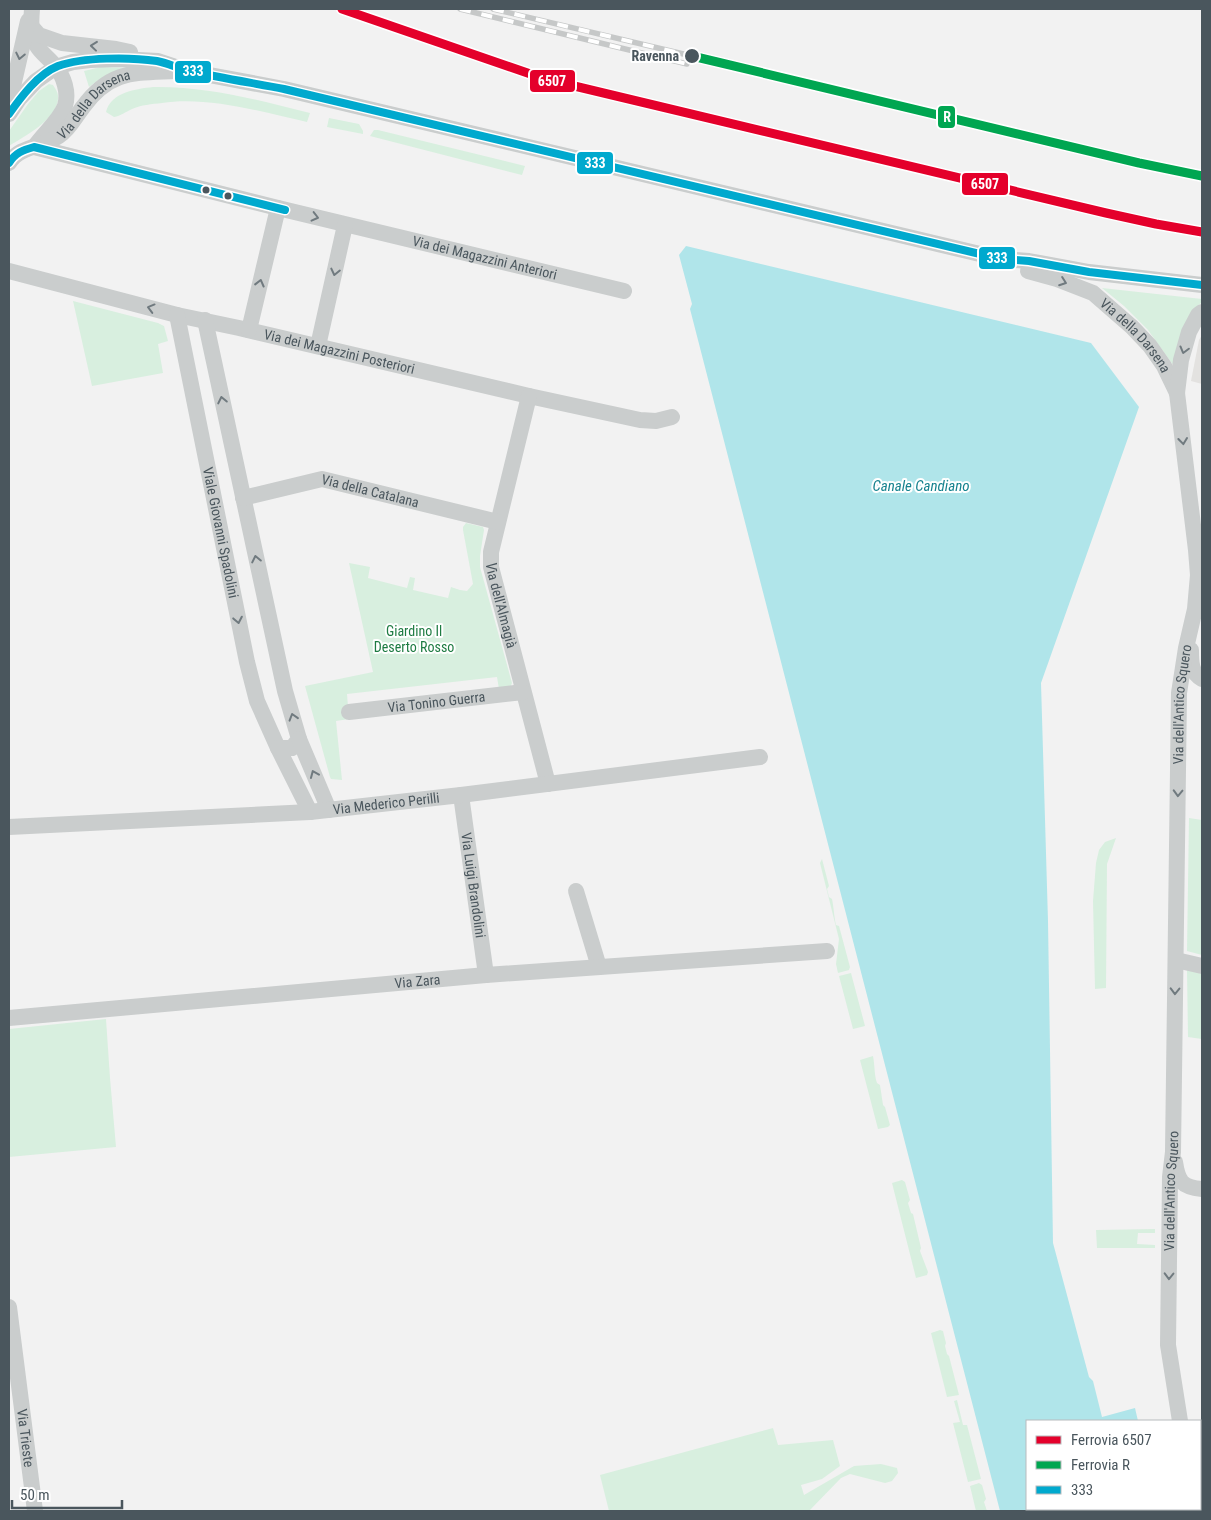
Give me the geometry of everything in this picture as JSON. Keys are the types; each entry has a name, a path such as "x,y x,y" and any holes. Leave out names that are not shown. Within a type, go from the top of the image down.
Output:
{"street":[{"path":"32,9 32,33 38,46 56,67 67,96 65,106 34,147"},
{"path":"9,104 26,25 32,9"},
{"name":"Via della Darsena","path":"31,26 39,35 62,43 116,49 188,71 294,91 1001,259 1029,261 1089,272 1202,285"},
{"name":"Via della Darsena","path":"9,114 18,99 36,81 56,67 73,62 101,59 158,61"},
{"name":"Via della Darsena","path":"9,163 13,156 20,151 60,136 94,93 112,79 138,73 188,71"},
{"name":"Via dei Magazzini Anteriori","path":"34,147 346,225 624,291"},
{"path":"249,330 282,209"},
{"path":"318,346 346,225"},
{"name":"Via della Darsena","path":"1001,259 1018,268 1057,279 1093,293 1132,327 1150,346 1164,366 1177,393"},
{"name":"Via dei Magazzini Posteriori","path":"9,271 177,315 249,330 529,396 640,420 656,421 672,417"},
{"name":"Via della Darsena","path":"1177,393 1181,360 1189,332 1198,315 1202,312"},
{"name":"Viale Giovanni Spadolini","path":"177,315 246,662 257,701 310,812"},
{"name":"Viale Giovanni Spadolini","path":"205,320 283,683 299,739 329,810"},
{"name":"Via dell'Antico Squero","path":"1177,393 1198,575 1195,609 1186,648 1179,693 1173,1152 1170,1177 1168,1345 1180,1420"},
{"name":"Via dell'Almagià","path":"529,396 491,552 491,567 548,784"},
{"name":"Via della Catalana","path":"243,498 322,479 498,522"},
{"path":"1190,633 1191,667 1197,676 1202,679"},
{"name":"Via Tonino Guerra","path":"349,712 523,692"},
{"path":"278,748 292,748 299,739"},
{"name":"Via Mederico Perilli","path":"9,827 310,812 760,757"},
{"name":"Via Luigi Brandolini","path":"461,795 486,975"},
{"path":"576,891 599,967"},
{"name":"Via Zara","path":"9,1018 486,975 827,951"},
{"path":"1176,960 1202,966"},
{"path":"1173,1152 1177,1176 1183,1185 1202,1190"},
{"name":"Via Trieste","path":"9,1307 35,1511"}],"shaded area":[{"path":"1202,335 1202,384 1191,381 1199,340"}],"green space":[{"path":"101,67 131,68 104,77 89,87 84,71"},
{"path":"49,84 53,85 58,95 57,104 53,112 40,126 9,146 9,131 39,91"},
{"path":"153,87 213,91 310,113 307,122 235,106 179,101 143,106 114,117 106,112 113,100 119,96 132,91"},
{"path":"329,118 359,124 363,134 327,127"},
{"path":"374,130 525,166 522,175 370,136"},
{"path":"1102,288 1202,299 1202,302 1193,310 1176,369 1148,330 1124,306"},
{"path":"73,301 164,326 168,341 158,344 163,373 92,386"},
{"name":"Giardino Il Deserto Rosso","path":"466,523 483,527 484,530 480,567 512,683 510,688 499,689 497,677 347,694 349,719 336,721 342,780 331,779 305,686 373,672 349,563 370,567 368,578 407,588 410,577 415,578 413,590 448,598 451,587 467,591 473,584 463,530"},
{"path":"1189,818 1202,820 1202,955 1187,951"},
{"path":"1116,838 1107,864 1106,988 1095,989 1093,901 1096,863 1099,850 1105,842"},
{"path":"822,859 836,925 839,926 850,967 849,970 838,973 836,964 839,939 820,863"},
{"path":"1187,970 1202,974 1202,1039 1188,1037"},
{"path":"851,973 865,1026 853,1029 839,976"},
{"path":"106,1019 116,1147 9,1157 9,1029"},
{"path":"873,1056 876,1080 880,1085 883,1105 890,1125 878,1129 860,1060"},
{"path":"902,1180 905,1182 910,1200 908,1203 913,1214 921,1248 920,1251 928,1272 927,1275 916,1278 892,1183"},
{"path":"1155,1229 1155,1233 1138,1233 1137,1244 1155,1245 1155,1248 1097,1248 1096,1230"},
{"path":"943,1331 947,1354 959,1395 947,1397 931,1333"},
{"path":"957,1400 963,1425 967,1425 981,1479 968,1482 953,1423 960,1422 954,1401"},
{"path":"773,1428 778,1445 833,1440 840,1466 822,1479 801,1485 804,1495 854,1466 881,1464 897,1468 898,1473 892,1481 885,1483 850,1474 841,1478 809,1511 609,1511 600,1475"},
{"path":"979,1483 982,1485 986,1499 984,1502 987,1511 976,1511 970,1486"}],"water":[{"name":"Canale Candiano","path":"686,246 1091,343 1139,407 1041,683 1048,921 1053,1243 1089,1377 1093,1381 1102,1417 1135,1408 1138,1420 1026,1420 1026,1510 1157,1511 1000,1511 690,309 692,304 679,255"}],"railway":[{"path":"460,9 687,64"},
{"path":"493,9 692,56"}],"rail line":[{"name":"6507","path":"342,9 545,79 1106,213 1202,232"},
{"name":"R","path":"692,56 1139,163 1202,176"}],"transit line":[{"name":"333","path":"9,114 37,80 58,66 80,61 107,59 157,61 186,70 284,89 1001,259 1029,261 1089,272 1202,285"},
{"name":"333","path":"9,163 20,152 34,147 285,210"}],"place":[{"name":"Ravenna","path":"692,56"}]}
